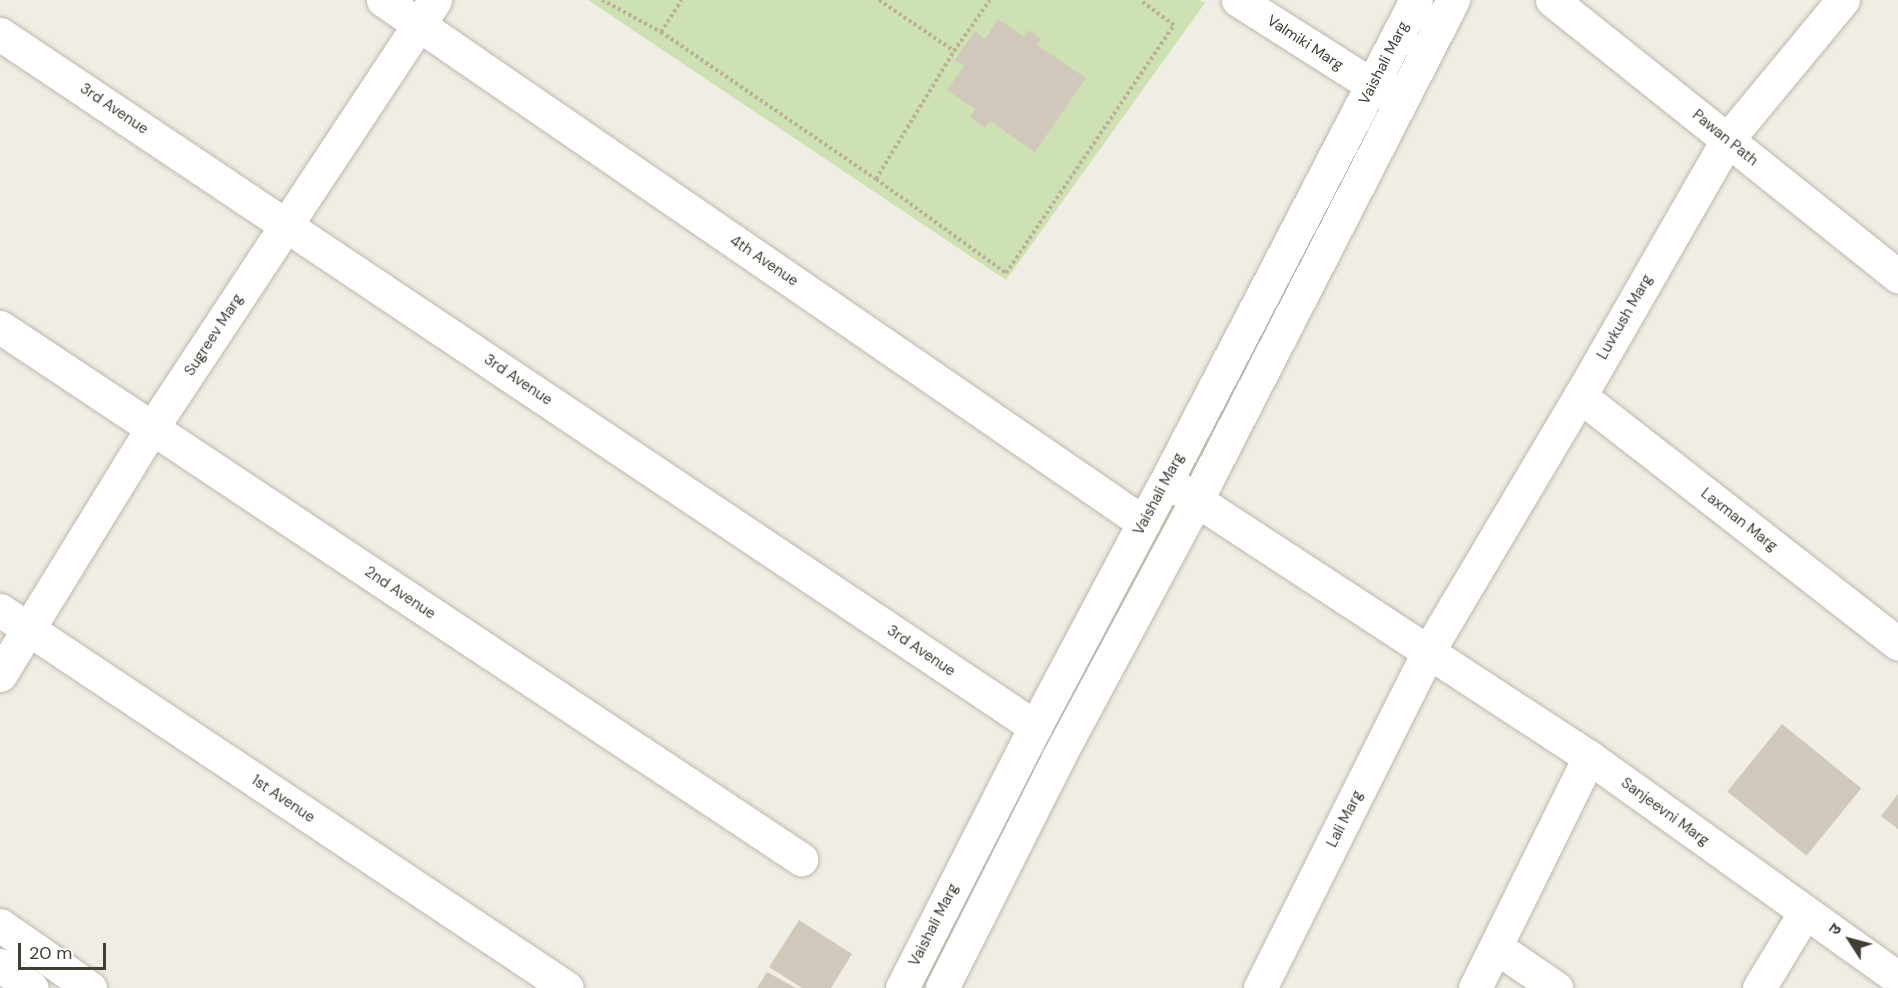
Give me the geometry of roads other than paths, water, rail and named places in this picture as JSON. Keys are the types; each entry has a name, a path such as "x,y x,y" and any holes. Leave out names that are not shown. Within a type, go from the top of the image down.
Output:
{"street":[{"name":"4th Avenue","path":"383,0 427,12 1144,523"},
{"name":"Valmiki Marg","path":"1238,0 1400,103"},
{"name":"Vaishali Marg","path":"902,988 1035,727 1144,523 1416,0"},
{"path":"942,988 1058,758 1197,499 1453,0"},
{"name":"Pawan Path","path":"1552,0 1898,276"},
{"name":"Luvkush Marg","path":"1429,650 1580,396 1727,140 1843,0"},
{"name":"Sugreev Marg","path":"0,675 152,428 427,12"},
{"name":"3rd Avenue","path":"0,34 1035,727"},
{"name":"2nd Avenue","path":"0,327 801,859"},
{"name":"Laxman Marg","path":"1580,396 1898,644"},
{"name":"Sanjeevni Marg","path":"1166,481 1429,650 1589,757 1898,978"},
{"name":"1st Avenue","path":"0,610 567,988"},
{"name":"Lali Marg","path":"1260,988 1429,650"},
{"path":"1475,988 1589,757"},
{"path":"1759,988 1805,912"},
{"path":"0,925 90,988"},
{"path":"1496,947 1556,988"},
{"path":"0,965 32,988"}]}
